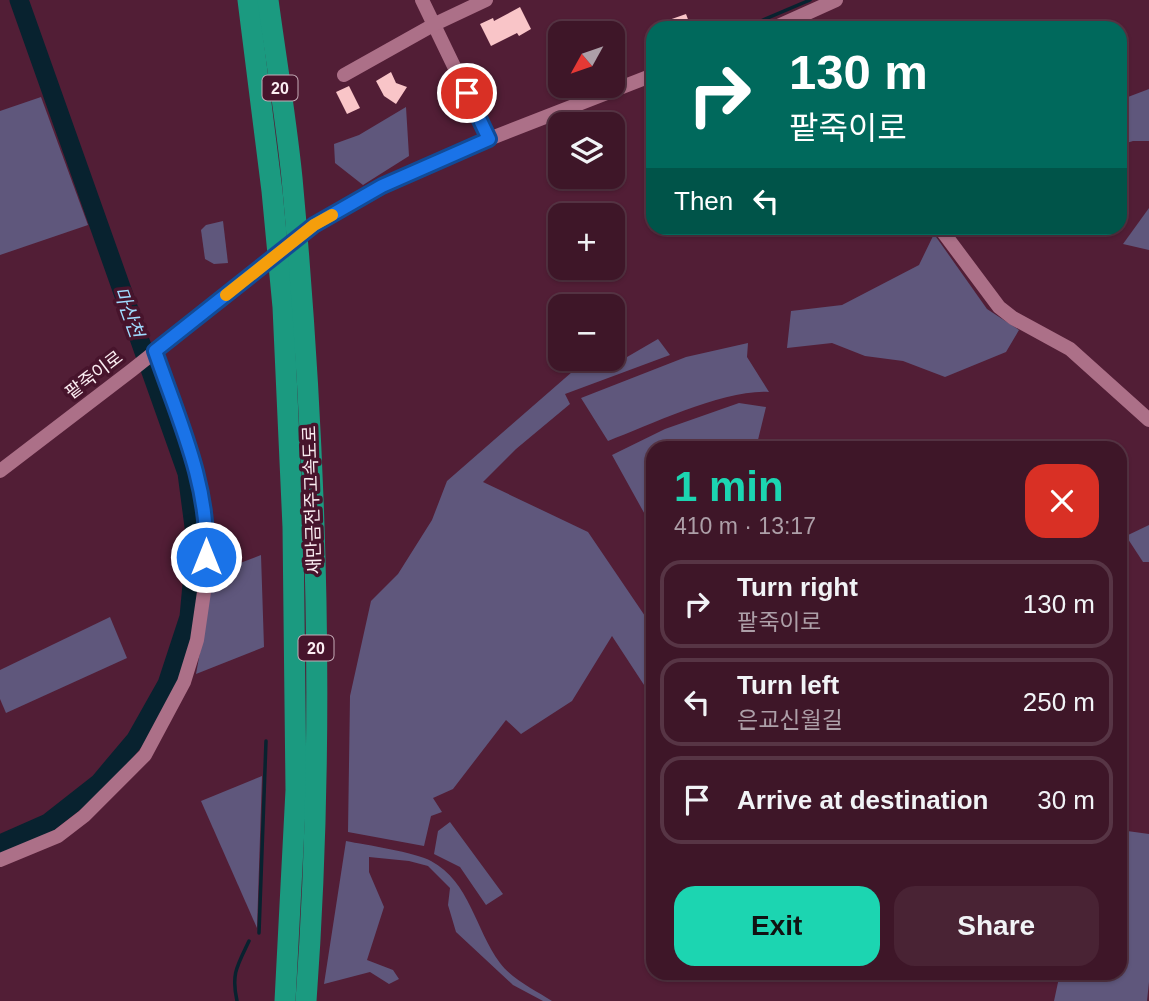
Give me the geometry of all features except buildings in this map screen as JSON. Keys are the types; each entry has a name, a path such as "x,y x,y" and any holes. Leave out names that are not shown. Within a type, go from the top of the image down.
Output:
{"highway":[{"name":"새만금전주고속도로","path":"248,0 272,191 283,307 293,527 296,790 285,1001"},
{"name":"새만금전주고속도로","path":"268,0 292,176 312,447 316,607 316,802 306,1001"}],"street":[{"path":"422,0 489,139"},
{"path":"344,75 435,24 486,0"},
{"path":"800,21 836,0"},
{"name":"팥죽이로","path":"0,471 314,225 382,186 489,139 646,78"},
{"path":"945,235 999,307 1013,318 1070,349 1149,420"},
{"path":"0,860 58,836 85,816 145,755 174,704 194,651 205,585 208,530 194,462 153,353"}],"shaded area":[{"path":"1149,89 1149,141 1127,143 1127,97"},
{"path":"41,97 88,225 0,255 0,111"},
{"path":"406,107 409,156 363,185 335,163 334,144 359,135"},
{"path":"1149,208 1149,250 1123,244"},
{"path":"223,221 228,263 214,264 205,259 201,230 206,225"},
{"path":"935,235 987,309 1019,330 1006,352 945,377 903,361 865,356 832,343 787,348 791,311 842,305 919,265"},
{"path":"658,339 670,355 565,394 570,404 516,449 483,482 588,532 646,616 646,688 612,636 572,701 521,734 506,720 453,789 433,798 442,812 431,816 424,846 348,832 350,696 371,601 398,574 432,520 447,481 572,372 625,371 625,358"},
{"path":"748,343 747,357 769,392 731,396 710,402 608,441 581,398 686,357"},
{"path":"739,403 766,407 758,441 646,441 646,516 612,455 665,429"},
{"path":"1149,525 1149,562 1143,562 1127,536"},
{"path":"261,555 264,647 196,674 211,574"},
{"path":"110,617 127,658 6,713 0,699 0,670"},
{"path":"262,776 257,928 201,801"},
{"path":"450,822 503,894 486,905 460,867 434,854 438,831"},
{"path":"1127,831 1149,834 1147,1001 1054,1001 1058,980 1127,980"},
{"path":"346,841 414,855 431,861 444,870 463,894 500,963 517,979 552,1001 543,1001 513,985 456,932 448,905 450,888 428,866 369,857 369,872 384,907 367,960 393,970 399,979 389,984 370,972 324,984"}],"waterway":[{"name":"마산천","path":"0,844 48,823 99,783 136,739 167,684 189,617 196,542 187,473 19,0"},
{"path":"761,21 810,0"},
{"path":"259,933 266,741"},
{"path":"237,1001 236,970 249,941"}],"slow traffic":[{"path":"226,295 314,225 332,215"}],"route":[{"path":"206,557 208,530 194,462 155,351 314,225 382,186 489,139 467,93"}]}
